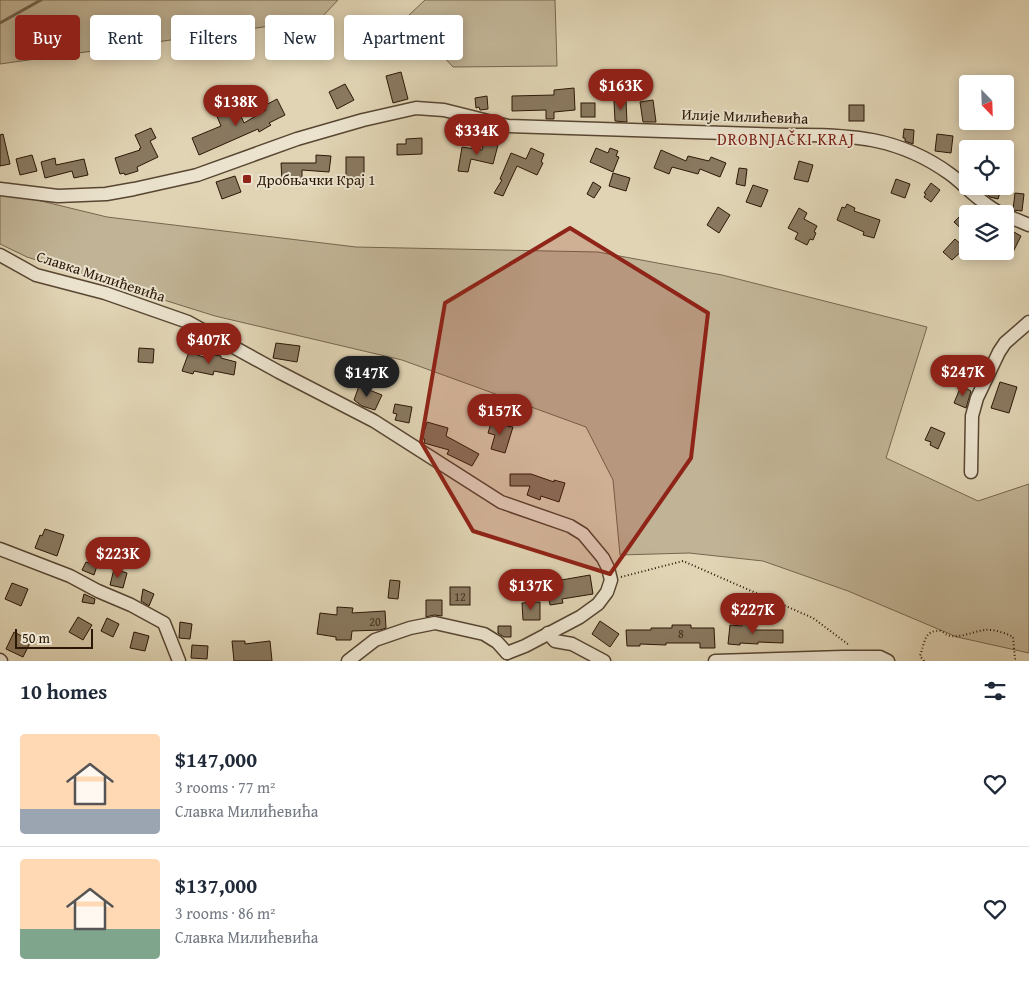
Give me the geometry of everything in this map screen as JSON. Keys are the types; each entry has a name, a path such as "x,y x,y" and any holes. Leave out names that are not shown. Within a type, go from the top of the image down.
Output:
{"street":[{"name":"Илије Милићевића","path":"0,189 58,196 106,194 134,189 198,175 297,139 363,120 408,109 426,108 452,112 508,126 789,135 833,134 865,138 894,145 936,165 951,174 987,205"},
{"path":"1014,219 1029,225"},
{"name":"Славка Милићевића","path":"0,255 36,274 105,293 188,322 374,421 501,502 570,526 583,534 603,558 611,580"},
{"path":"971,472 972,416 977,398 1005,343 1029,322"},
{"path":"0,549 70,576 98,591 131,605 164,624 180,661"},
{"path":"348,661 375,640 410,628 435,623 484,634 497,642 504,657 580,617 598,604 607,592 611,580"},
{"path":"548,634 556,641 572,644 604,661"},
{"path":"715,661 868,657 880,657 888,661"}],"path":[{"path":"611,580 683,561 813,618 868,657"},
{"path":"924,661 920,656 928,634 942,631 950,636 985,630 1006,633 1013,637 1014,661"}],"highlighted area":[{"path":"570,228 708,313 691,458 610,574 473,531 421,442 445,303"}],"shaded area":[{"path":"0,0 338,0 324,15 265,15 265,27 255,28 255,15 171,15 171,40 161,41 161,15 90,15 90,51 80,53 80,15 15,15 15,60 28,60 0,64"},
{"path":"425,0 555,0 557,66 453,67 447,60 463,60 463,15 409,15"},
{"path":"0,191 107,217 356,247 598,252 722,275 927,327 886,458 978,501 1029,484 1029,653 957,637 848,591 763,561 689,553 620,555 613,480 586,427 402,360 215,316 27,257 0,244"}],"building":[{"path":"401,72 408,99 393,103 386,76"},
{"path":"345,84 354,100 337,109 329,92"},
{"path":"574,88 575,110 554,112 554,119 546,119 546,110 512,111 512,96 554,95 554,90"},
{"path":"487,96 488,109 480,110 479,107 476,108 475,98"},
{"path":"277,99 285,115 269,123 271,125 259,132 258,129 199,155 192,138 221,126 216,114 236,105 244,123 266,110 264,106"},
{"path":"653,100 656,122 643,122 640,102"},
{"path":"614,101 626,101 627,122 615,121"},
{"path":"581,103 595,103 595,117 581,117"},
{"path":"849,105 864,105 864,121 849,121"},
{"path":"151,128 156,138 150,141 158,157 137,167 138,171 125,175 124,173 120,174 115,158 140,150 141,148 135,135"},
{"path":"904,129 914,130 913,144 905,141 905,138 903,138"},
{"path":"3,134 10,164 0,166 0,135"},
{"path":"937,134 953,136 951,153 935,151"},
{"path":"422,138 422,154 397,155 397,144 406,144 406,139"},
{"path":"484,142 498,145 493,164 471,159 468,172 458,171 462,147 482,150"},
{"path":"531,148 544,154 541,162 543,163 537,175 517,166 503,196 494,193 502,180 500,179 511,153 526,159"},
{"path":"596,148 608,153 610,148 618,151 616,156 619,157 613,172 590,162"},
{"path":"661,150 686,161 688,156 709,161 711,157 726,163 720,177 700,169 698,174 672,167 669,174 654,168"},
{"path":"32,155 37,171 20,175 16,159"},
{"path":"316,155 331,156 329,172 302,170 302,181 282,181 281,163 316,163"},
{"path":"346,157 364,157 364,178 346,178"},
{"path":"55,158 56,165 84,159 88,175 74,178 72,171 45,178 41,162"},
{"path":"799,161 813,165 808,182 794,179"},
{"path":"739,168 747,169 745,186 736,184"},
{"path":"613,173 630,178 626,191 609,186"},
{"path":"235,176 241,192 222,199 216,182"},
{"path":"896,179 910,184 905,198 891,193"},
{"path":"593,182 601,187 594,198 587,194"},
{"path":"931,183 940,190 931,202 924,197 926,194 924,193"},
{"path":"753,185 768,190 761,207 746,202"},
{"path":"1015,193 1024,194 1022,211 1014,210"},
{"path":"988,195 999,195 998,199"},
{"path":"847,204 855,208 854,211 880,220 874,238 863,235 864,232 837,220 842,207 845,208"},
{"path":"718,207 730,215 719,233 707,225"},
{"path":"799,208 807,213 804,219 817,226 813,240 810,239 807,245 795,239 798,233 788,228"},
{"path":"959,217 959,227 954,222"},
{"path":"1014,232 1021,236 1014,250"},
{"path":"955,239 959,243 959,254 952,260 943,252"},
{"path":"276,343 300,346 297,362 273,358"},
{"path":"139,348 154,349 153,363 138,362"},
{"path":"189,352 209,359 210,354 221,356 221,358 236,362 234,375 214,371 213,375 194,371 193,374 182,371"},
{"path":"1000,382 1017,387 1009,413 991,408"},
{"path":"359,386 382,395 375,410 362,406 354,400"},
{"path":"961,386 971,391 966,408 954,403"},
{"path":"395,404 412,407 409,423 395,420 397,414 393,413"},
{"path":"492,420 513,427 505,453 491,449 495,435 488,433"},
{"path":"427,422 448,428 446,436 479,454 472,466 447,454 449,450 424,443 425,439 422,439"},
{"path":"931,427 945,433 938,449 930,445 931,442 925,440"},
{"path":"510,474 531,474 554,482 554,480 565,483 559,502 541,496 540,500 527,495 530,486 510,486"},
{"path":"45,529 64,535 57,556 35,548 40,535 42,536"},
{"path":"86,562 97,566 94,575 82,570"},
{"path":"114,569 127,573 123,588 110,585"},
{"path":"590,575 593,594 562,599 563,603 550,605 547,589 551,589 550,582"},
{"path":"390,580 400,581 398,599 388,598"},
{"path":"12,583 28,589 21,606 5,599"},
{"path":"450,587 470,587 470,605 450,605"},
{"path":"143,589 154,594 149,606 141,601"},
{"path":"84,594 95,599 94,604 82,602"},
{"path":"426,600 442,600 442,616 426,617"},
{"path":"540,602 540,620 523,620 522,603"},
{"path":"337,607 353,608 352,613 385,611 386,628 352,631 351,640 336,640 336,637 317,634 320,613 337,615"},
{"path":"78,617 92,625 83,640 69,632"},
{"path":"107,618 119,624 113,637 101,631"},
{"path":"600,621 619,634 610,647 592,634"},
{"path":"180,622 192,624 190,639 179,638"},
{"path":"742,624 755,625 754,630 783,630 783,643 728,644 730,625 742,626"},
{"path":"672,625 691,625 691,628 714,628 715,648 700,648 700,643 627,646 626,630 672,628"},
{"path":"498,626 511,626 511,637 504,637 498,633"},
{"path":"14,632 31,641 23,657 6,649"},
{"path":"134,632 149,636 145,651 130,648"},
{"path":"232,641 245,641 245,644 270,641 272,661 234,661"},
{"path":"192,645 208,646 207,659 191,658"}],"waterway":[{"path":"0,23 41,0"}],"place":[{"name":"Дробњачки Крај 1","path":"247,179"}],"district":[{"name":"DROBNJAČKI KRAJ","path":"786,139"}]}
